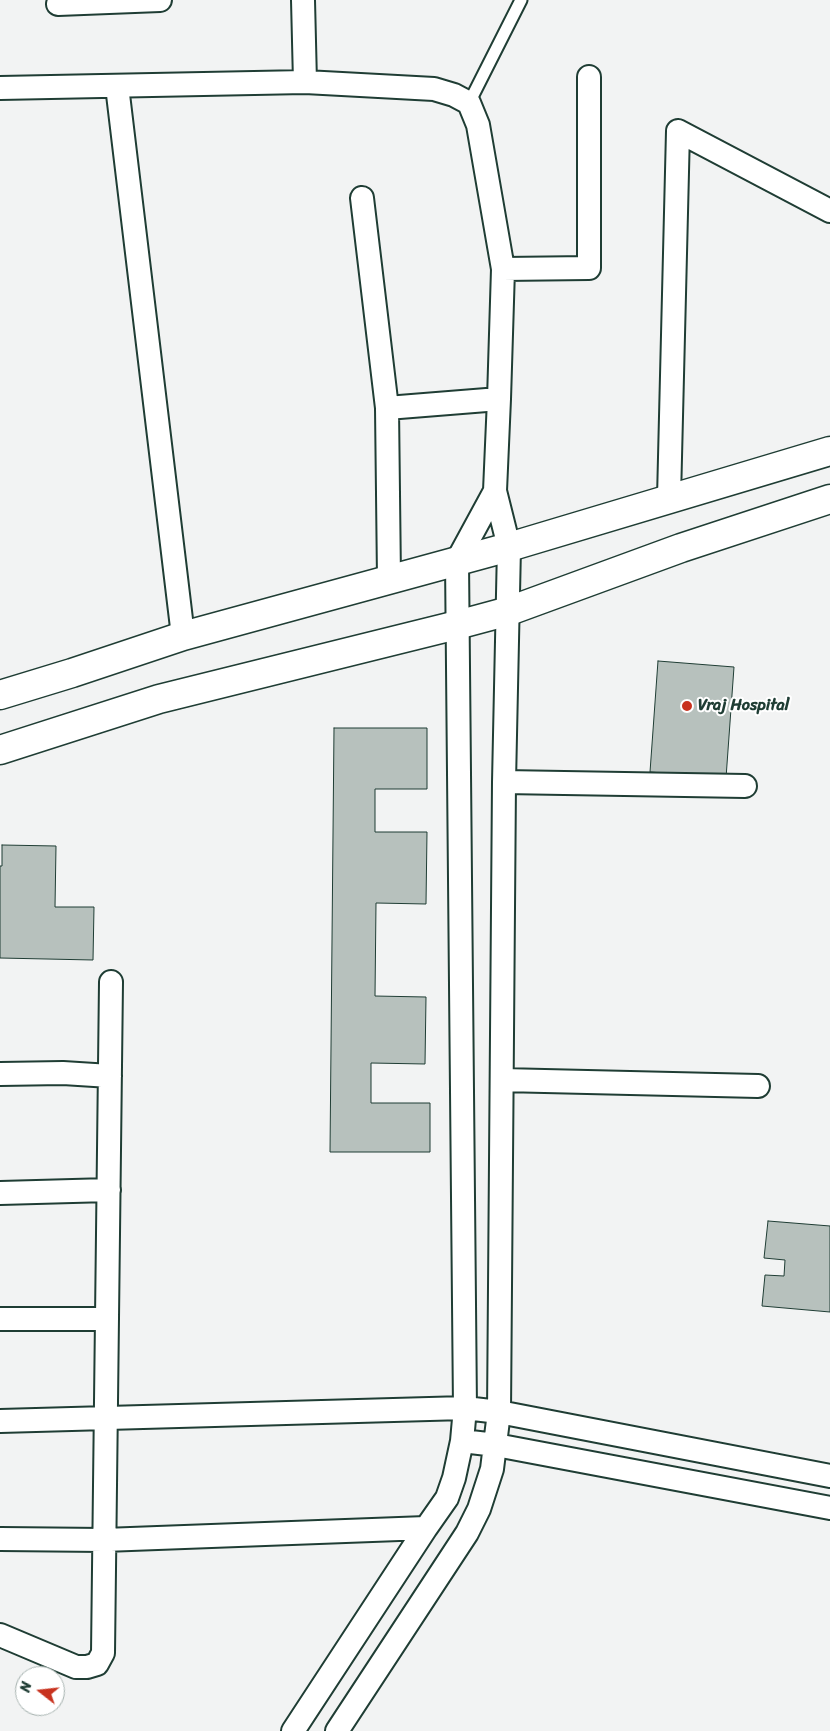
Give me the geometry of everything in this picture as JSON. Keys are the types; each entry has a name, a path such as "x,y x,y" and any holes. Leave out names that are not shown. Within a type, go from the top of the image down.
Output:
{"highway":[{"path":"0,695 72,674 183,636 509,547 830,451"},
{"path":"0,750 159,699 508,611 681,548 830,499"}],"street":[{"path":"58,4 160,0"},
{"path":"303,0 305,82"},
{"path":"503,269 589,268 589,77"},
{"path":"0,88 305,82 434,89 454,95 469,103 478,125 503,269 495,491 509,547 504,782 499,1412 492,1469 479,1509 467,1533 337,1731"},
{"path":"117,86 183,636"},
{"path":"669,498 678,131 830,211"},
{"path":"362,198 386,408 389,579"},
{"path":"386,408 499,398"},
{"path":"293,1731 447,1498 454,1478 462,1441 465,1408 457,561 495,491"},
{"path":"504,782 745,786"},
{"path":"0,1635 76,1667 87,1667 97,1664 103,1653 112,982"},
{"path":"0,1074 63,1073 110,1076"},
{"path":"502,1080 758,1086"},
{"path":"0,1193 108,1190"},
{"path":"0,1319 107,1319"},
{"path":"0,1420 105,1419 465,1408 499,1412 830,1476"},
{"path":"462,1441 496,1445 830,1508"},
{"path":"0,1539 104,1540 426,1528"}],"lane":[{"path":"469,103 521,0"}],"building":[{"path":"658,661 734,667 726,778 650,772"},
{"path":"334,728 427,728 427,789 375,789 375,832 427,832 426,904 376,903 375,996 426,997 425,1064 371,1063 371,1103 430,1103 430,1152 330,1152"},
{"path":"2,845 56,846 55,907 94,907 93,960 0,958 0,866 2,866"},
{"path":"768,1221 830,1226 830,1312 762,1306 765,1275 784,1276 785,1260 764,1258"}],"place":[{"name":"Vraj Hospital","path":"687,706"}]}
